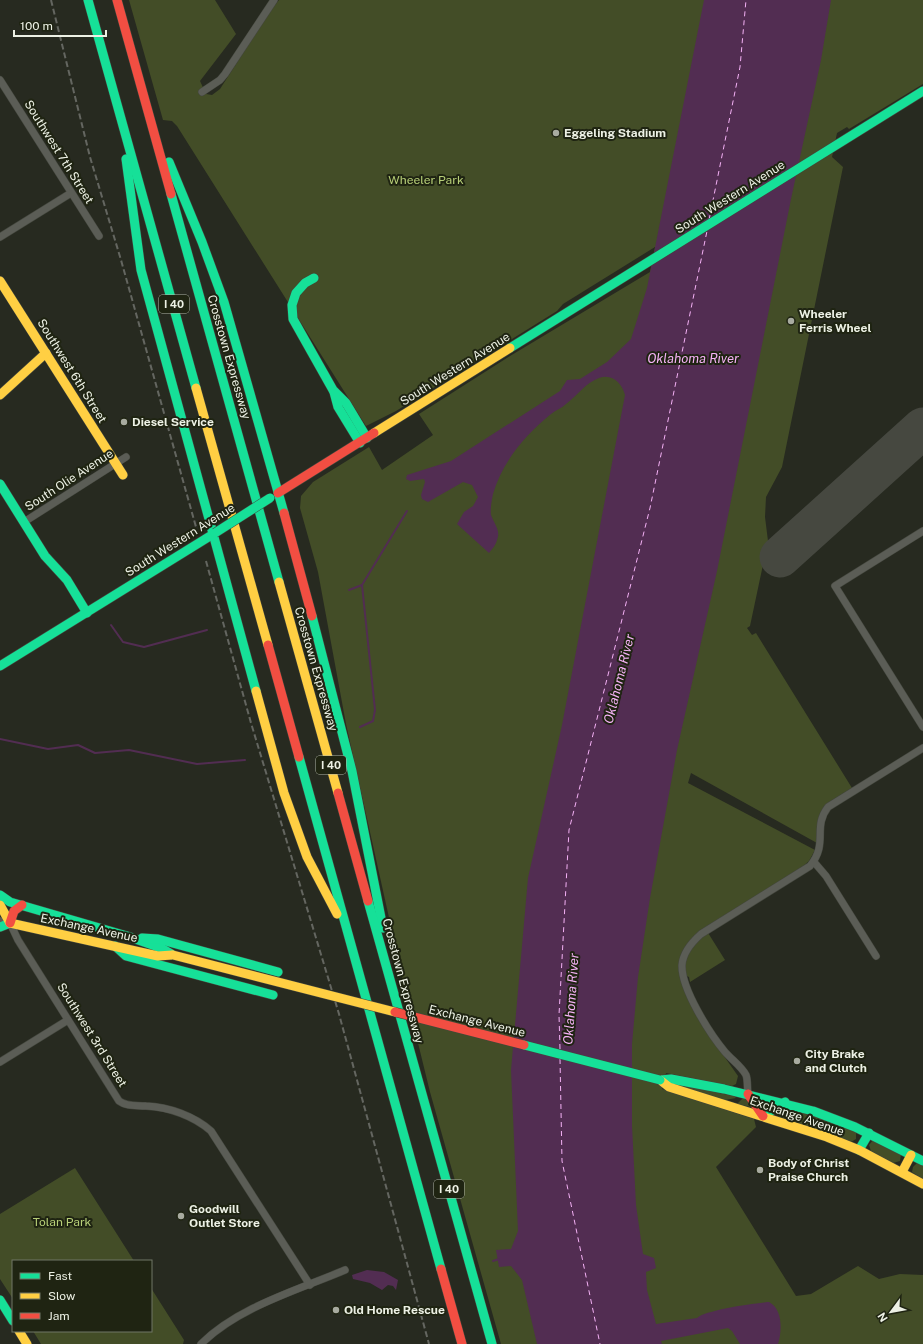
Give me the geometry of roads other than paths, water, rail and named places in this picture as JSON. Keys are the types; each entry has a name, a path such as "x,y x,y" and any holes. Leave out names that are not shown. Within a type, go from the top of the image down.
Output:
{"main road":[{"name":"I 40","path":"88,0 462,1344"},
{"name":"Crosstown Expressway","path":"117,0 492,1344"},
{"name":"South Western Avenue","path":"0,666 923,91"},
{"path":"119,109 141,270 291,814 306,857 346,931"},
{"path":"152,122 188,204 231,323 344,736 375,876 396,1001"},
{"path":"314,278 305,283 296,293 292,305 293,319 333,390 338,407 364,440"},
{"name":"Southwest 6th Street","path":"0,281 123,475"},
{"path":"0,395 46,353"},
{"path":"0,484 51,564 70,585 87,612"},
{"name":"Exchange Avenue","path":"0,895 10,902 127,936 161,948 173,955 660,1080 671,1079 785,1102 814,1111 869,1133 923,1161"},
{"name":"Southwest 3rd Street","path":"0,904 10,923"},
{"path":"0,927 10,923 14,911 22,905"},
{"name":"Exchange Avenue","path":"10,923 158,956 173,955"},
{"path":"127,936 158,940 278,972"},
{"path":"115,946 126,956 273,995"},
{"name":"Exchange Avenue","path":"660,1080 669,1087 827,1137 859,1150 923,1184"},
{"path":"727,1105 748,1094 763,1116 785,1102"},
{"path":"859,1150 869,1133"},
{"path":"902,1172 911,1155"},
{"path":"0,1300 12,1319"},
{"path":"20,1332 27,1344"}],"street":[{"path":"202,92 220,80 274,0"},
{"name":"Southwest 7th Street","path":"1,84 99,236"},
{"path":"0,237 71,193"},
{"name":"South Olie Avenue","path":"24,522 126,457"},
{"path":"922,534 835,586 923,727"},
{"path":"748,1094 746,1075 716,1039 690,995 682,965 685,955 695,940 718,923 800,874 814,862 821,844 820,820 828,807 923,748"},
{"path":"814,862 826,876 876,956"},
{"name":"Exchange Avenue","path":"0,921 10,923"},
{"name":"Southwest 3rd Street","path":"10,923 18,940 121,1103 128,1105 152,1106 177,1112 196,1120 211,1131 310,1285"},
{"path":"273,995 278,972"},
{"path":"0,1062 68,1020"},
{"path":"201,1344 219,1328 240,1315 345,1270"}],"water":[{"name":"Oklahoma River","path":"704,0 831,0 821,60 791,199 717,571 677,750 650,898 638,977 632,1044 632,1126 636,1205 643,1254 654,1258 656,1268 646,1272 647,1290 656,1324 697,1318 710,1312 731,1307 769,1302 774,1305 777,1310 781,1327 778,1344 740,1344 732,1331 728,1328 661,1341 662,1344 537,1344 522,1280 511,1266 499,1267 496,1250 511,1249 518,1231 511,1070 528,878 562,725 625,395 624,391 619,383 612,378 604,377 594,380 585,386 570,401 542,422 524,440 502,471 493,494 491,515 498,530 498,536 496,544 489,553 457,524 464,512 473,506 478,497 472,485 463,482 428,502 422,499 421,495 425,482 424,479 410,481 406,479 407,475 451,461 560,391 567,380 580,379 607,362 631,339 647,288"},
{"path":"367,1270 384,1272 398,1280 396,1290 393,1286 388,1285 382,1290 370,1283 353,1279 352,1275"}],"waterway":[{"path":"349,590 362,585 407,511"},
{"path":"360,727 373,721 375,710 362,585"},
{"path":"111,625 123,642 144,647 207,630"},
{"path":"0,739 48,749 78,745 95,753 129,750 197,764 245,760"},
{"path":"493,1261 499,1259"}],"railway":[{"path":"51,0 90,157 121,260 196,527"},
{"path":"206,561 251,723 339,1014 429,1344"}],"place":[{"name":"Eggeling Stadium","path":"556,133"},
{"name":"Wheeler Ferris Wheel","path":"791,321"},
{"name":"Diesel Service","path":"124,422"},
{"name":"City Brake and Clutch","path":"797,1061"},
{"name":"Body of Christ Praise Church","path":"760,1170"},
{"name":"Goodwill Outlet Store","path":"181,1216"},
{"name":"Old Home Rescue","path":"336,1310"}],"park label":[{"name":"Wheeler Park","path":"426,180"},
{"name":"Tolan Park","path":"62,1222"}]}
